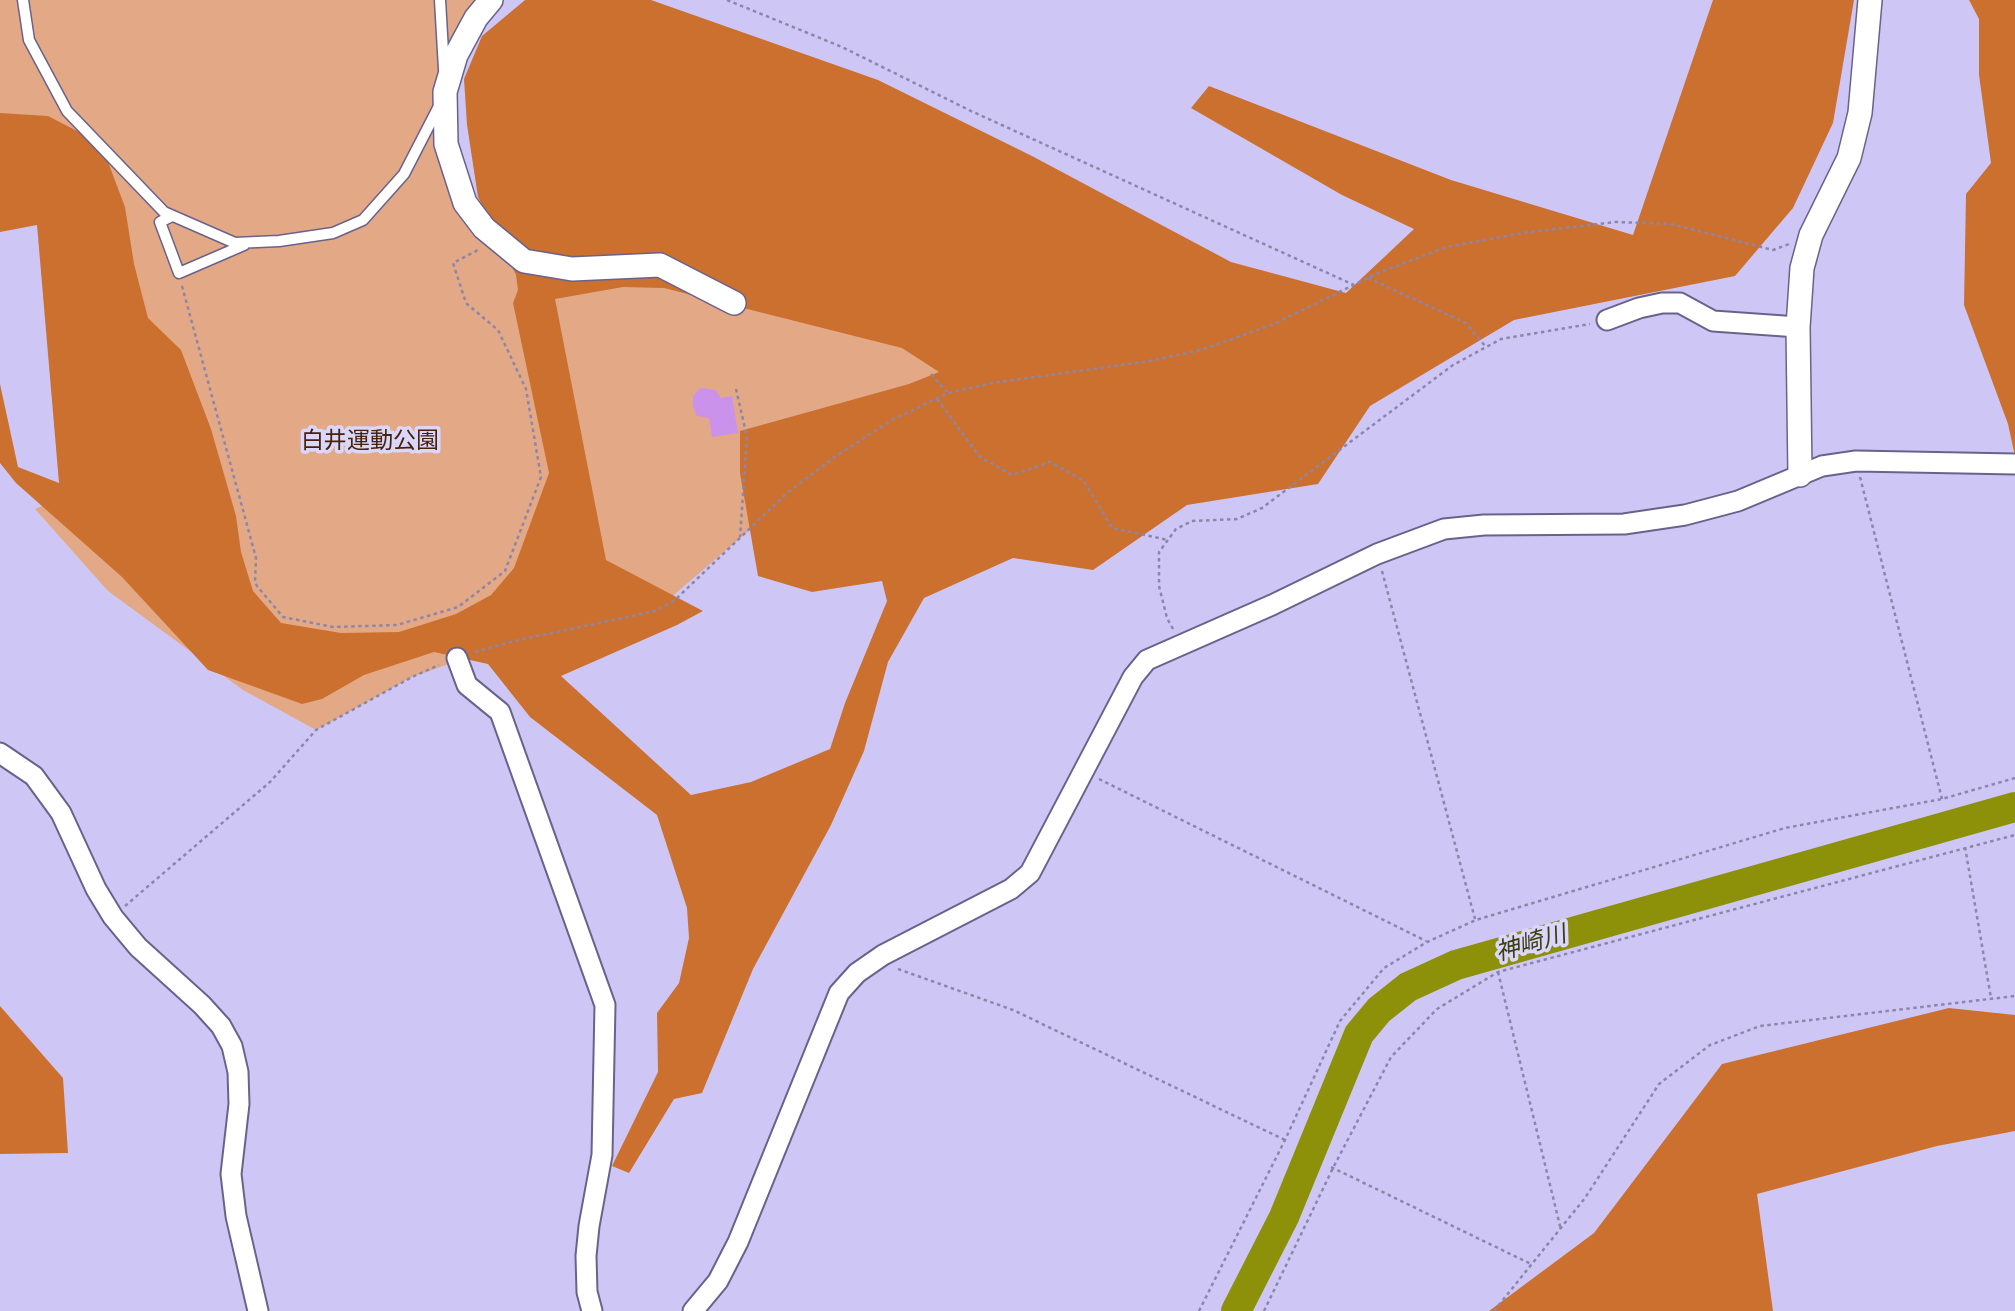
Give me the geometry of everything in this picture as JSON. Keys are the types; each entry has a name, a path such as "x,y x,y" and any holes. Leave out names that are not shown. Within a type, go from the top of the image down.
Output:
{"street":[{"path":"491,0 476,18 456,55 444,92 446,144 465,203 484,228 524,261 572,269 660,265 734,303"},
{"path":"1800,475 1798,327 1802,268 1811,235 1849,158 1860,113 1870,0"},
{"path":"1607,320 1639,308 1662,303 1680,303 1713,321 1798,327"},
{"path":"693,1311 718,1281 738,1242 839,993 857,973 883,955 1011,890 1030,873 1133,677 1147,660 1272,605 1377,554 1444,529 1484,524 1624,524 1685,515 1738,501 1822,466 1856,461 2015,464"},
{"path":"457,658 467,685 500,712 605,1005 602,1155 586,1256 587,1292 592,1311"},
{"path":"0,753 34,776 61,813 96,889 113,917 138,947 221,1026 232,1046 238,1072 239,1104 231,1174 236,1216 258,1311"}],"lane":[{"path":"23,0 29,40 67,111 164,212 235,243 279,241 333,233 363,220 404,174 433,122 444,92 440,0"},
{"path":"172,216 160,222 179,273 251,242"}],"path":[{"path":"727,0 842,47 971,111 1354,285"},
{"path":"113,917 270,782 316,730 412,677 457,658 514,641 655,611 675,600 787,493 836,456 892,420 948,393 992,383 1150,361 1201,350 1274,324 1368,278 1446,247 1523,233 1615,222 1671,224 1773,250 1811,235"},
{"path":"179,273 256,558 254,582 283,617 333,627 397,625 458,607 505,571 541,477 526,389 498,330 466,303 453,263 482,248"},
{"path":"1368,278 1466,323 1486,347"},
{"path":"1182,645 1167,618 1159,586 1159,552 1176,529 1192,521 1237,519 1262,508 1453,365 1486,347 1501,340 1607,320"},
{"path":"931,374 948,393"},
{"path":"736,389 747,437 740,537"},
{"path":"937,399 980,457 1012,475 1050,462 1084,481 1112,528 1168,540"},
{"path":"1856,461 1942,799"},
{"path":"1377,554 1476,920"},
{"path":"1084,771 1427,942"},
{"path":"1199,1311 1285,1140 1340,1020 1384,968 1427,942 1476,920 1785,828 1942,799 2015,778"},
{"path":"1264,1311 1332,1167 1391,1058 1437,1009 1498,972 2015,835"},
{"path":"1965,847 1991,998"},
{"path":"893,968 1013,1010 1285,1140"},
{"path":"1498,972 1562,1230"},
{"path":"1494,1311 1562,1230 1659,1084 1710,1045 1760,1026 2015,996"},
{"path":"1332,1167 1531,1264"}],"green space":[{"name":"白井運動公園","path":"0,0 491,0 445,92 465,203 907,339 992,383 836,456 655,611 514,641 412,677 316,730 243,690 108,591 35,509 134,468 119,201 0,213"}],"shaded area":[{"path":"525,0 651,0 878,80 1032,156 1231,262 1346,293 1414,229 1342,195 1191,108 1209,86 1451,180 1633,235 1713,0 1854,0 1833,123 1793,208 1735,276 1514,320 1370,406 1318,484 1187,505 1093,570 1013,558 924,598 888,662 864,751 831,825 753,969 702,1093 674,1099 629,1173 612,1166 658,1072 657,1013 679,983 689,938 687,908 657,815 530,717 488,664 434,652 364,675 322,699 302,704 208,670 122,577 16,483 0,463 0,384 18,467 59,483 37,225 0,232 0,113 48,116 79,132 108,162 125,207 134,264 148,318 181,350 211,429 236,516 241,552 253,591 281,623 341,633 399,632 456,614 491,595 514,568 549,473 513,303 518,290 516,275 478,197 467,125 464,79 482,36","holes":["623,287 664,288 902,348 939,372 909,384 740,431 740,473 758,576 812,592 882,581 887,601 845,703 830,749 751,782 691,795 561,676 703,611 606,560 555,299"]},
{"path":"1969,0 2015,0 2015,456 2008,424 1964,305 1966,194 1991,163 1979,75 1979,19"},
{"path":"0,1006 63,1078 68,1153 0,1154"},
{"path":"1949,1008 2015,1015 2015,1131 1937,1146 1757,1194 1773,1311 1489,1311 1594,1233 1722,1064"}],"building":[{"path":"701,388 715,390 721,398 732,396 738,433 712,437 709,418 697,416 693,407 693,396"}],"waterway":[{"name":"神崎川","path":"1236,1311 1284,1217 1359,1034 1379,1010 1408,987 1456,965 2015,807"}]}
